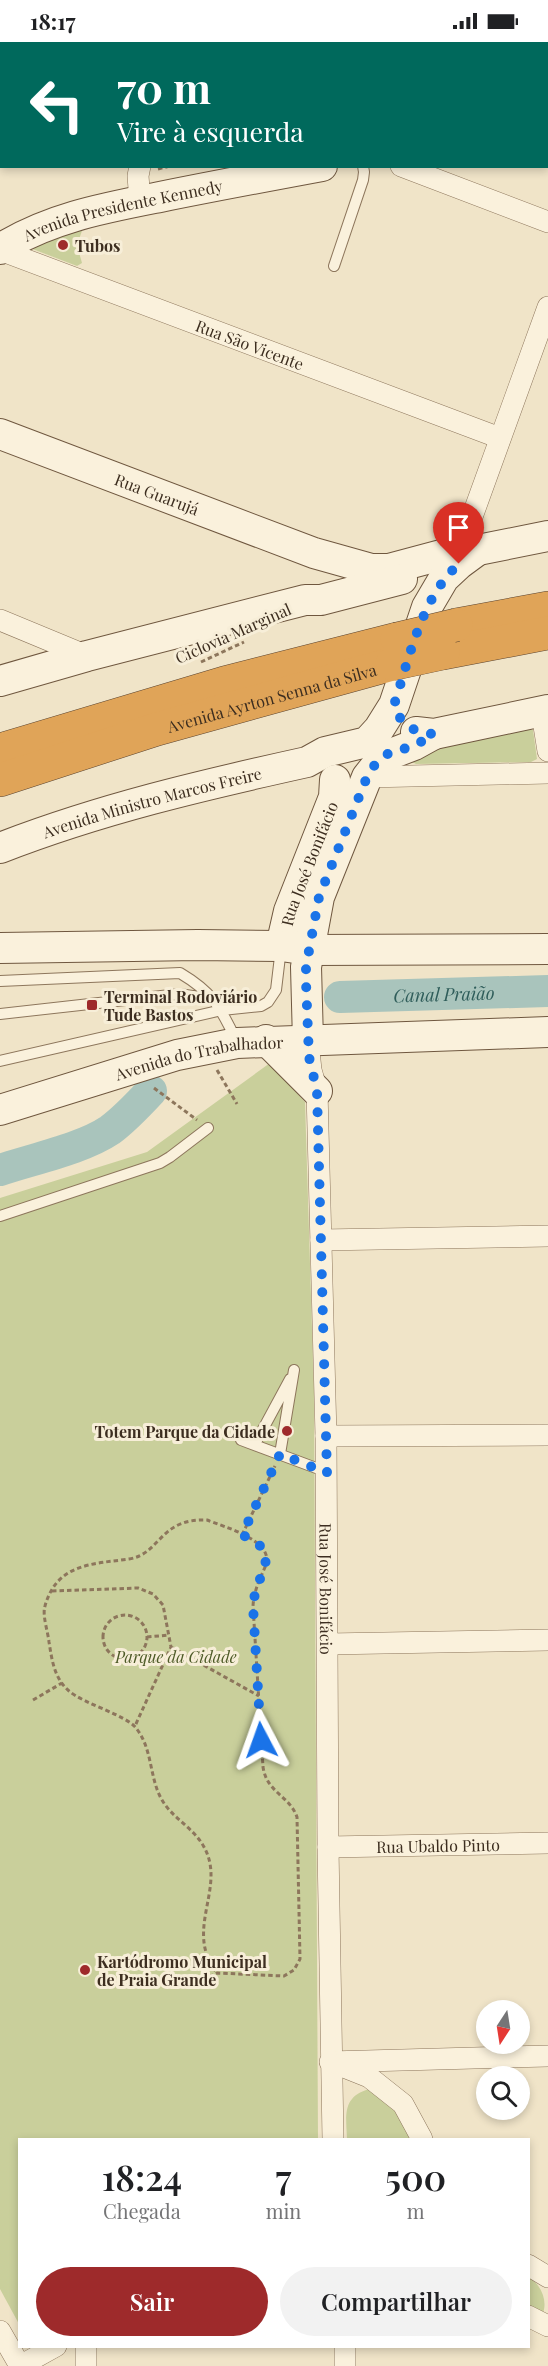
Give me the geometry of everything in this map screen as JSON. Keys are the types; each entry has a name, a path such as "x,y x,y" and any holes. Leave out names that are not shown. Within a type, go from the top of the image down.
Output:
{"highway":[{"name":"Avenida Ayrton Senna da Silva","path":"0,750 224,683 394,652 450,639 548,608"},
{"name":"Avenida Ayrton Senna da Silva","path":"450,639 548,633"},
{"name":"Avenida Ayrton Senna da Silva","path":"0,780 394,652"}],"main road":[{"name":"Avenida Presidente Kennedy","path":"0,235 49,213 140,184 206,168"},
{"name":"Avenida Presidente Kennedy","path":"0,249 52,222 140,184 302,168"},
{"name":"Rua Guarujá","path":"0,434 314,553 377,570 548,536"},
{"name":"Avenida Ministro Marcos Freire","path":"0,848 78,819 163,795 307,762 326,752 366,742 379,729 394,705 427,607 444,578 459,564 469,550"},
{"path":"305,600 318,579 314,553"},
{"path":"0,681 87,656 305,600 321,600 401,579 410,579 419,585 427,607"},
{"path":"394,705 396,713 410,729 434,734 547,710"},
{"name":"Rua José Bonifácio","path":"295,948 319,897 363,788 383,756 414,746 434,734"},
{"path":"307,762 330,770 335,780 363,788"},
{"name":"Rua José Bonifácio","path":"295,948 289,911 334,797 335,780"},
{"path":"0,948 548,949"},
{"path":"295,948 306,982 308,1041"},
{"name":"Avenida do Trabalhador","path":"0,1110 205,1048 251,1042 548,1032"},
{"path":"251,1042 317,1091 319,1077 327,1056 342,1040"}],"street":[{"path":"406,168 548,222"},
{"name":"Rua São Vicente","path":"0,249 500,438"},
{"path":"469,550 500,438 548,307"},
{"path":"0,620 87,656"},
{"path":"547,710 544,726 548,751"},
{"path":"363,788 548,773"},
{"name":"Rua José Bonifácio","path":"308,1041 311,1070 317,1091 327,1473 328,1847 333,2138"},
{"path":"321,1240 548,1236"},
{"path":"326,1436 548,1435"},
{"path":"328,1644 548,1640"},
{"name":"Rua Ubaldo Pinto","path":"328,1847 548,1843"},
{"path":"330,2062 368,2069 548,2056"},
{"path":"368,2069 403,2104 421,2138"},
{"path":"530,2260 548,2259"},
{"path":"530,2266 548,2277"},
{"path":"530,2317 548,2326"},
{"path":"0,2331 20,2366 52,2348"},
{"path":"86,2348 86,2366"},
{"path":"345,2348 345,2366"}],"lane":[{"path":"334,267 363,180 363,168"},
{"path":"0,1061 222,1010 254,1008 268,1002 295,948"},
{"path":"0,981 180,973 201,985 251,1042"},
{"path":"0,1014 179,994 213,999"},
{"path":"0,1216 160,1162 208,1128"},
{"path":"255,1444 294,1370 280,1454"},
{"path":"241,1440 327,1473"}],"path":[{"name":"Ciclovia Marginal","path":"199,663 251,638"},
{"path":"205,1048 237,1104"},
{"path":"153,1086 208,1128"},
{"path":"242,1535 280,1454"},
{"path":"188,1983 196,1983 217,1973 284,1976 294,1970 300,1959 298,1822 292,1806 274,1791 264,1774 253,1606 254,1593 266,1565 266,1555 258,1542 207,1520 181,1523 166,1531 139,1556 77,1567 61,1579 44,1608 52,1661 62,1683 73,1695 135,1726 146,1749 152,1775 162,1800 170,1812 196,1835 206,1850 211,1877 202,1940 207,1958 217,1973"},
{"path":"52,1591 138,1588 148,1591 163,1605 171,1647 135,1726"},
{"path":"122,1615 137,1618 146,1630 147,1637 143,1651 137,1656 121,1659 107,1651 102,1636 108,1621 122,1615"},
{"path":"147,1637 170,1635"},
{"path":"171,1647 259,1696"},
{"path":"33,1700 62,1683"}],"green space":[{"path":"83,228 77,245 82,263 77,266 22,245"},
{"path":"521,727 533,730 537,759 531,762 416,764 406,759 410,753"},
{"name":"Parque da Cidade","path":"270,1063 305,1102 314,1393 318,2138 18,2138 18,2322 0,2289 0,1198 147,1152"},
{"path":"369,2089 401,2111 414,2138 347,2138 346,2115 350,2102 360,2092"},
{"path":"530,2278 544,2297 543,2313 530,2313"}],"waterway":[{"name":"Canal Praião","path":"340,997 548,991"},
{"name":"Canal Praião","path":"0,1170 99,1137 121,1121 151,1091"}],"place":[{"name":"Tubos","path":"63,245"},
{"name":"Terminal Rodoviário Tude Bastos","path":"92,1005"},
{"name":"Totem Parque da Cidade","path":"287,1431"},
{"name":"Kartódromo Municipal de Praia Grande","path":"85,1970"}],"route":[{"path":"261,1740 253,1606 257,1582 267,1559 263,1546 242,1535 280,1454 327,1473 317,1091 309,1057 306,967 319,897 367,777 383,756 414,746 434,734 410,729 396,713 394,705 427,607 444,578 459,564"}]}
